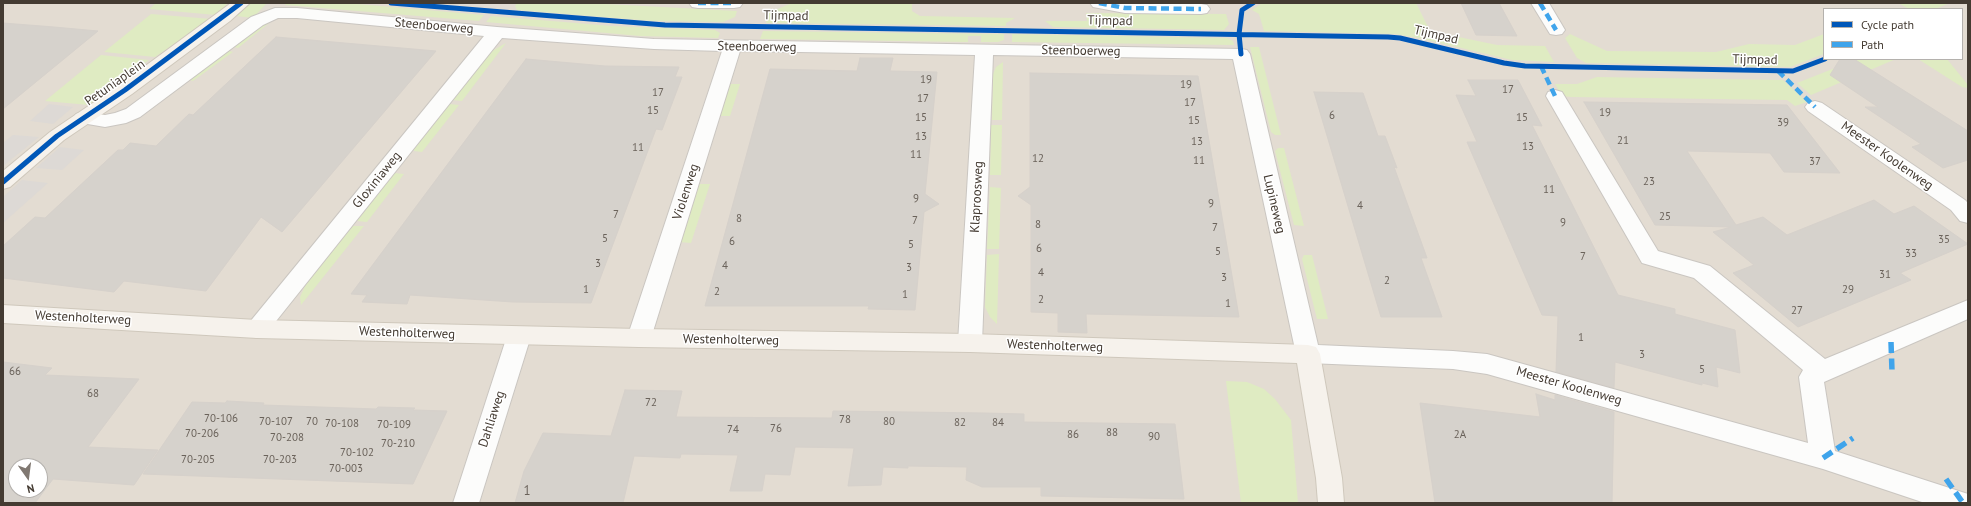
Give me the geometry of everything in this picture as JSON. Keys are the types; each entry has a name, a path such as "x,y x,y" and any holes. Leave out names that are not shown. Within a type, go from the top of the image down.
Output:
{"street":[{"name":"Petuniaplein","path":"3,182 57,136 125,90 241,3"},
{"path":"698,3 734,3"},
{"path":"1099,3 1125,8 1201,9"},
{"path":"1540,3 1556,30"},
{"name":"Petuniaplein","path":"83,118 112,120 119,119 133,113 257,21 275,13"},
{"name":"Steenboerweg","path":"275,13 297,13 497,32 654,44 1241,54"},
{"name":"Gloxiniaweg","path":"257,329 497,32"},
{"name":"Violenweg","path":"639,338 732,46"},
{"name":"Klaproosweg","path":"970,343 984,50"},
{"name":"Lupineweg","path":"1241,54 1308,354"},
{"path":"1555,96 1650,257 1702,272 1822,371"},
{"name":"Meester Koolenweg","path":"1815,107 1965,208"},
{"path":"1823,458 1811,377 1968,309"},
{"name":"Westenholterweg","path":"3,314 257,329 519,336 970,343 1308,354"},
{"name":"Dahliaweg","path":"466,503 519,336"},
{"path":"1308,354 1330,478 1331,503"},
{"name":"Meester Koolenweg","path":"1308,354 1453,360 1487,364 1823,458 1961,503"}],"shaded area":[{"path":"3,3 1968,3 1968,503 3,503"},
{"path":"49,104 73,107 53,124 30,121"},
{"path":"13,135 39,137 3,166 3,143"},
{"path":"60,147 84,150 62,170 36,168"},
{"path":"22,180 48,183 3,223 3,197"}],"green space":[{"path":"156,3 228,3 216,15 149,9"},
{"path":"251,3 267,3 253,18 236,16"},
{"path":"287,3 346,3 484,15 479,21 285,5"},
{"path":"517,3 587,3 737,11 735,17 723,22 653,21 517,10 515,6"},
{"path":"792,3 912,3 912,11 920,16 1015,18 1006,23 1006,26 766,23 768,13"},
{"path":"1262,3 1416,3 1430,31 1497,45 1545,46 1554,62 1512,60 1419,38 1395,34 1264,31 1259,14 1252,10"},
{"path":"1950,3 1938,8 1907,8 1900,4"},
{"path":"1086,13 1226,14 1229,24 1224,30 1053,27 1045,21 1087,21"},
{"path":"151,14 211,19 155,57 104,52"},
{"path":"491,16 612,26 715,30 720,33 718,38 640,36 486,22"},
{"path":"273,20 238,48 230,46 268,21"},
{"path":"763,31 1004,34 1004,40 998,42 981,42 981,36 968,36 968,42 760,39"},
{"path":"1012,34 1227,38 1233,41 1234,45 1012,42"},
{"path":"1570,34 1607,51 1716,52 1749,44 1795,45 1823,34 1823,54 1790,67 1586,63 1577,58 1565,38"},
{"path":"506,43 462,101 452,100 492,51"},
{"path":"1250,47 1259,47 1281,135 1275,135 1271,132"},
{"path":"226,50 233,52 193,81 186,79"},
{"path":"101,55 149,60 89,105 45,101"},
{"path":"1855,60 1894,60 1811,95 1797,83"},
{"path":"1920,60 1948,60 1968,85 1968,88 1962,87"},
{"path":"1003,62 1002,120 992,120 993,74 996,67"},
{"path":"1597,77 1783,80 1807,102 1795,106 1787,100 1571,97 1562,96 1555,84 1577,84"},
{"path":"730,84 740,84 730,116 720,116"},
{"path":"449,104 459,105 422,152 414,151 414,149"},
{"path":"991,125 1002,125 1001,175 990,175"},
{"path":"1278,148 1284,148 1304,226 1294,225 1275,151"},
{"path":"394,173 404,174 367,222 357,221"},
{"path":"698,184 710,184 691,243 679,242"},
{"path":"990,187 1001,188 999,249 987,249"},
{"path":"353,226 364,226 301,305 300,297 306,284"},
{"path":"999,254 997,324 990,317 985,307 987,255"},
{"path":"1304,255 1312,255 1328,319 1317,319 1302,259"},
{"path":"1226,381 1247,382 1264,389 1275,399 1291,420 1298,503 1241,503"}],"building":[{"path":"1461,3 1499,3 1517,36 1476,35"},
{"path":"3,23 54,27 98,31 3,109"},
{"path":"276,37 436,51 282,232 261,217 206,291 124,281 114,292 3,278 3,246 35,217 45,218 118,150 123,150 130,143 156,146 189,114 193,115"},
{"path":"860,58 893,58 890,71 937,72 925,194 939,204 924,212 915,310 868,309 869,306 705,306 770,69 857,71"},
{"path":"526,59 605,66 679,67 675,77 682,77 662,130 656,129 591,303 513,302 410,295 407,304 362,302 367,295 351,294"},
{"path":"1839,60 1856,60 1968,131 1968,160 1943,168 1912,147 1921,144 1865,107 1878,107 1830,75"},
{"path":"1030,73 1198,76 1239,317 1086,314 1087,333 1058,332 1058,313 1031,312 1031,205 1018,196 1030,187"},
{"path":"1468,80 1518,80 1542,126 1532,125 1618,295 1675,309 1675,314 1735,330 1740,373 1716,367 1718,387 1702,383 1702,385 1615,362 1614,388 1556,372 1558,316 1542,315 1467,142 1477,142 1456,95 1476,96"},
{"path":"1314,92 1363,93 1378,136 1385,136 1397,168 1394,167 1427,258 1421,258 1442,317 1381,317"},
{"path":"1584,102 1787,105 1840,173 1784,172 1770,153 1687,151 1736,225 1763,217 1787,235 1874,200 1894,214 1914,206 1968,244 1900,273 1911,280 1798,327 1733,273 1754,265 1713,232 1731,227 1655,225"},
{"path":"3,362 52,368 45,375 139,379 88,447 158,450 134,485 53,479 48,486 48,458 8,458 8,498 39,498 35,503 3,503"},
{"path":"625,390 682,391 676,417 832,418 833,411 984,413 1024,414 1024,422 1175,424 1184,499 1041,496 1041,487 982,487 966,480 967,467 883,467 881,485 848,486 854,448 795,447 790,475 765,474 762,491 730,491 738,455 681,454 680,458 634,456 623,503 515,503 524,471 543,433 611,436"},
{"path":"1536,394 1555,400 1555,395 1614,412 1612,503 1435,503 1420,403 1540,417"},
{"path":"227,401 264,403 263,405 376,409 378,407 415,408 413,410 447,411 413,484 143,474 192,402 225,403"}],"marked path":[{"path":"698,3 734,3"},
{"path":"1099,3 1125,8 1201,9"},
{"path":"1540,3 1556,30"},
{"path":"1541,66 1555,96"},
{"path":"1778,71 1815,107"},
{"path":"1891,342 1892,371"},
{"path":"1823,458 1853,438"},
{"path":"1946,479 1963,503"}],"cycle path":[{"path":"3,182 57,136 125,90 241,3"},
{"name":"Tijmpad","path":"391,3 665,25 1388,37 1400,38 1504,63 1525,66 1793,71 1823,60"},
{"path":"1241,54 1239,34 1242,10 1253,3"}]}
